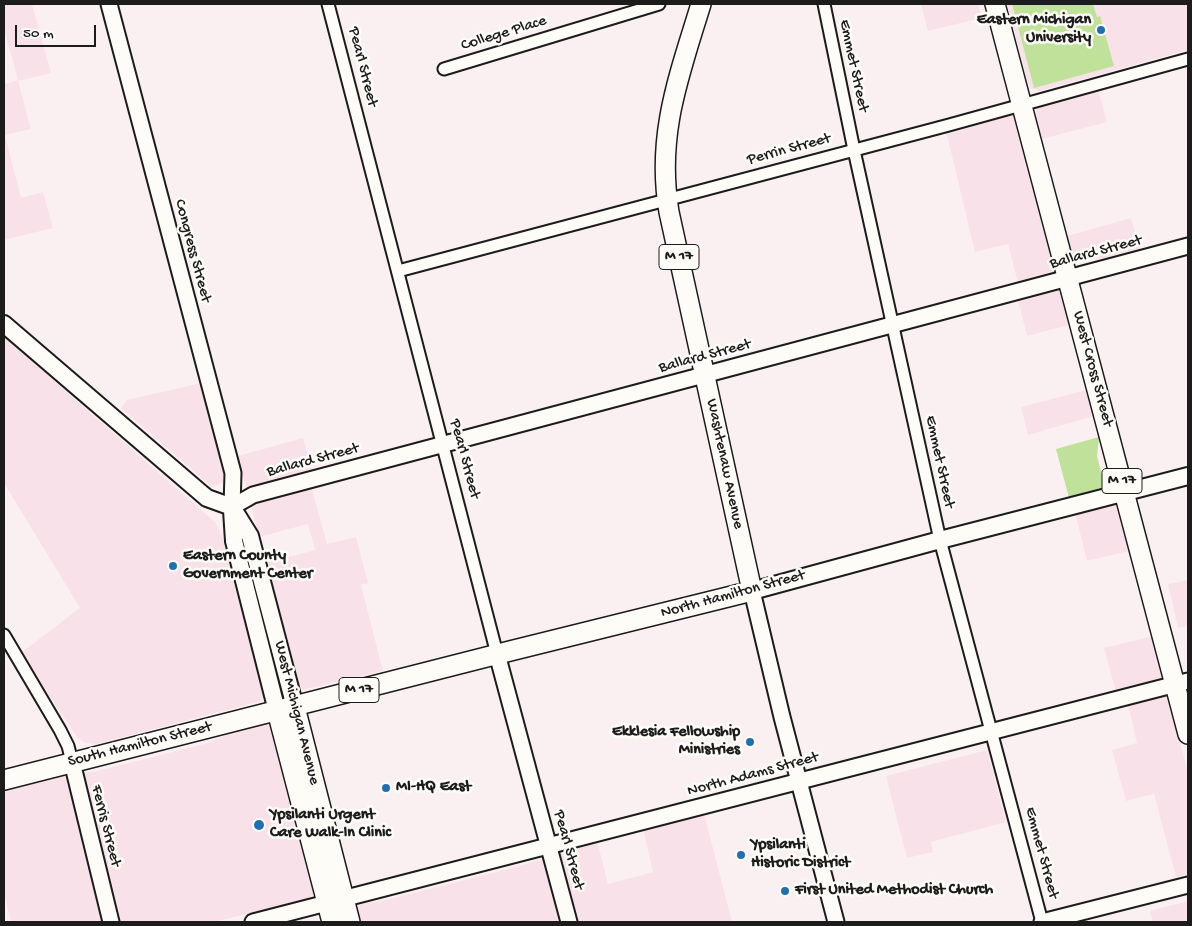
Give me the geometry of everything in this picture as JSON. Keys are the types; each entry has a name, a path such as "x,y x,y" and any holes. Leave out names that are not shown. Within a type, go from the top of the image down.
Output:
{"main road":[{"name":"Washtenaw Avenue","path":"701,4 677,83 668,123 665,158 667,199 752,591"},
{"name":"West Cross Street","path":"995,4 1125,492 1182,683 1188,734"},
{"path":"4,324 207,498 232,508"},
{"name":"North Hamilton Street","path":"286,709 497,654 752,591 1188,476"},
{"name":"West Michigan Avenue","path":"232,508 250,536 286,709 336,901 350,922"},
{"name":"South Hamilton Street","path":"4,780 286,709"},
{"name":"West Michigan Avenue","path":"332,922 336,901"}],"street":[{"name":"Congress Street","path":"109,4 233,473 232,508"},
{"name":"Pearl Street","path":"328,4 442,445 569,922"},
{"name":"College Place","path":"444,69 659,4"},
{"name":"Emmet Street","path":"824,4 854,150 940,540 1042,922"},
{"name":"Perrin Street","path":"398,271 1188,59"},
{"name":"Ballard Street","path":"232,508 253,495 1188,246"},
{"name":"Washtenaw Avenue","path":"752,591 798,781 836,922"},
{"name":"Ferris Street","path":"4,635 68,746 112,922"},
{"name":"North Adams Street","path":"253,922 1182,683"},
{"path":"1042,922 1188,885"}],"shaded area":[{"path":"4,4 32,4 51,73 18,81 31,129 5,135 21,198 43,192 53,228 4,240 4,84 18,80 4,29"},
{"path":"921,4 978,4 982,18 928,31"},
{"name":"Eastern Michigan University","path":"1007,4 1188,4 1188,50 1039,91 1029,87"},
{"path":"1098,90 1107,122 1042,139 1035,113 1036,108"},
{"path":"1016,112 1021,126 1018,130 1069,325 1027,336 1018,300 1018,283 1008,244 975,252 946,131 953,133"},
{"path":"1131,218 1140,251 1102,260 1073,256 1067,236"},
{"path":"4,337 216,523 223,539 262,690 263,697 261,701 97,744 85,743 78,738 40,683 22,652 80,608 4,483"},
{"path":"201,383 225,473 222,483 215,486 205,481 121,408 127,400"},
{"path":"1087,390 1094,416 1028,435 1021,407"},
{"path":"303,438 312,470 307,471 327,544 356,537 368,583 361,585 383,671 303,690 298,685 266,563 315,550 308,524 259,537 238,456"},
{"path":"1116,502 1129,551 1087,561 1075,512"},
{"path":"1188,580 1188,626 1178,628 1168,584"},
{"path":"1153,636 1188,773 1188,874 1176,877 1154,794 1126,801 1112,750 1137,743 1128,705 1120,707 1104,648"},
{"path":"270,720 314,889 313,895 306,899 214,922 11,922 4,892 4,790 60,775 93,772 208,743 246,726"},
{"path":"987,750 1006,822 931,842 933,852 907,858 886,776"},
{"path":"704,814 732,922 357,922 356,909 364,903 378,902 527,864 567,849 597,841 608,884 653,872 643,829"},
{"path":"1188,901 1188,922 1153,922 1150,911"}],"green space":[{"path":"1012,4 1093,4 1097,17 1100,16 1114,66 1034,88"},
{"path":"1099,437 1097,456 1106,492 1093,491 1069,498 1056,449"}],"place":[{"name":"Eastern Michigan University","path":"1101,30"},
{"name":"Eastern County Government Center","path":"173,566"},
{"name":"Ekklesia Fellowship Ministries","path":"750,742"},
{"name":"MI-HQ East","path":"386,788"},
{"name":"Ypsilanti Urgent Care Walk-In Clinic","path":"259,825"},
{"name":"Ypsilanti Historic District","path":"741,855"},
{"name":"First United Methodist Church","path":"785,891"}]}
